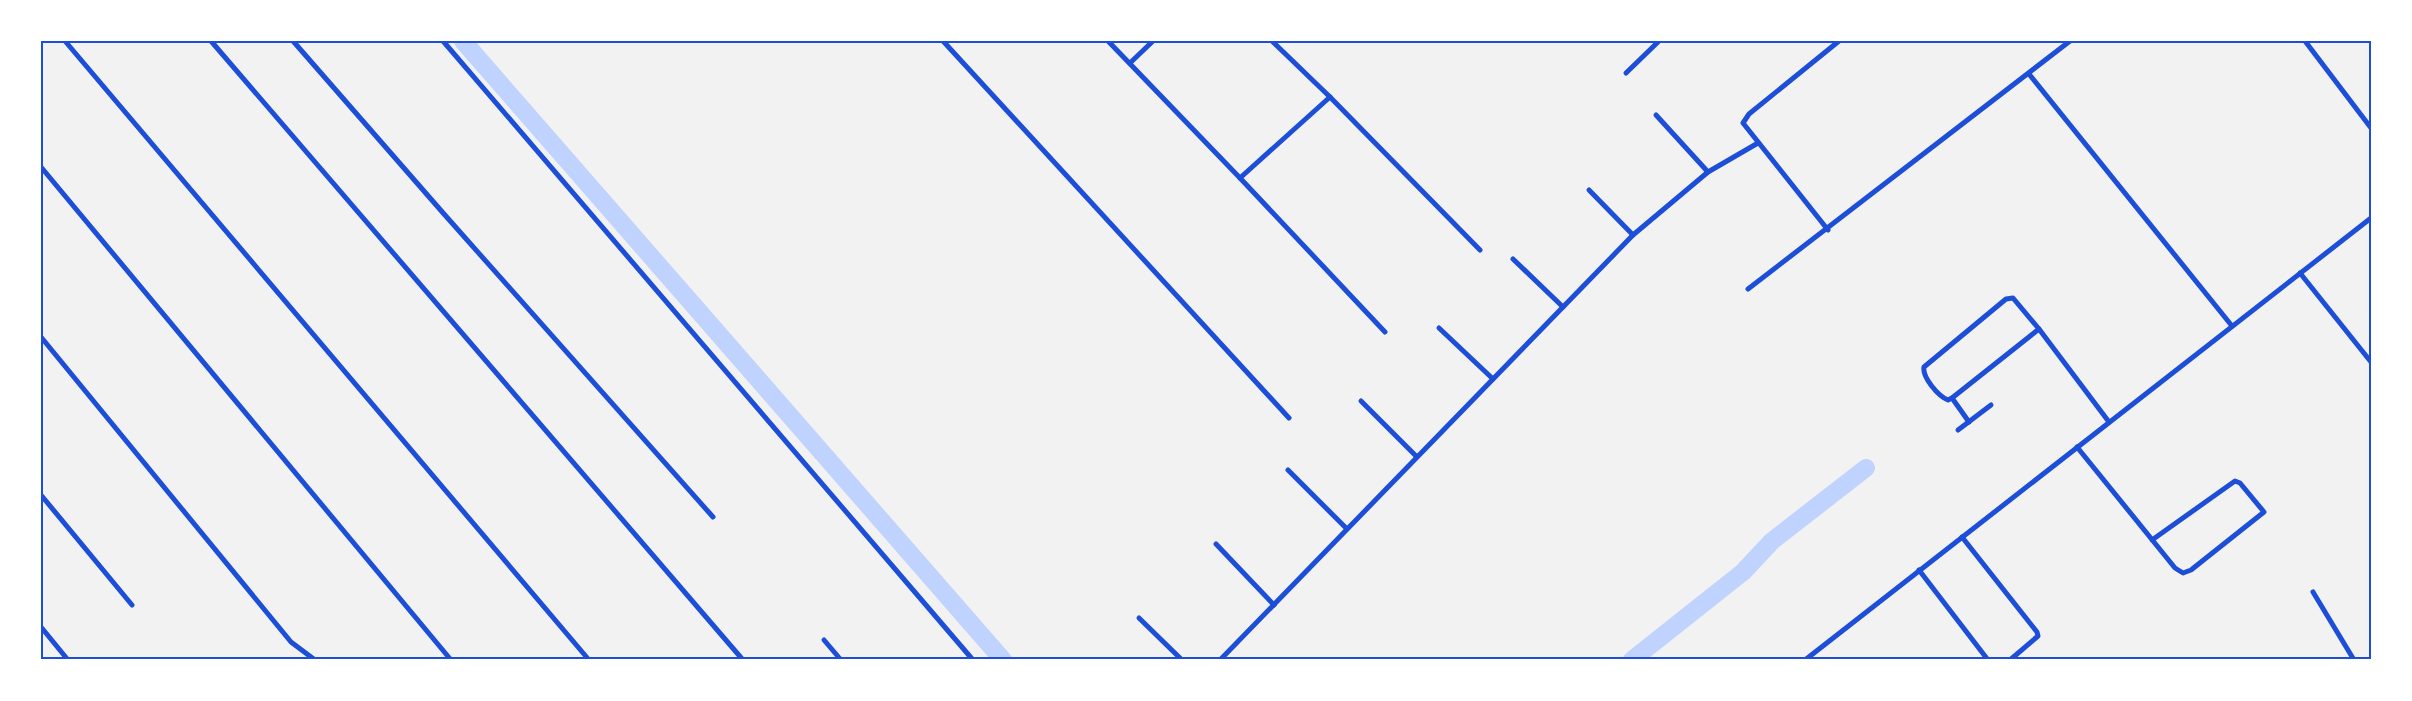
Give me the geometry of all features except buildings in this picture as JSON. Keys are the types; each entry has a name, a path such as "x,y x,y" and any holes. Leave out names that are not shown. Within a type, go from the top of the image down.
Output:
{"street":[{"path":"65,41 589,660"},
{"path":"211,41 744,660"},
{"path":"293,41 444,214 714,517"},
{"path":"443,41 973,660"},
{"path":"943,41 1289,418"},
{"path":"1108,41 1385,332"},
{"path":"1130,63 1152,41"},
{"path":"1272,41 1330,97 1480,250"},
{"path":"1626,73 1658,41"},
{"path":"1828,230 1743,123 1749,114 1839,41"},
{"path":"1748,289 1828,230 2070,41"},
{"path":"2305,41 2371,128"},
{"path":"2029,74 2232,326"},
{"path":"1240,178 1330,97"},
{"path":"1656,115 1708,172"},
{"path":"1220,660 1632,235 1708,172 1758,143"},
{"path":"41,167 451,660"},
{"path":"1589,190 1632,235"},
{"path":"1805,660 2371,218"},
{"path":"1513,259 1563,307"},
{"path":"2300,273 2371,362"},
{"path":"2039,329 1948,400 1943,398 1925,375 1924,367 2006,299 2013,298 2019,302 2109,422"},
{"path":"1438,328 1493,379"},
{"path":"41,338 291,642 315,660"},
{"path":"1952,398 1969,422"},
{"path":"1361,401 1417,457"},
{"path":"1958,430 1991,405"},
{"path":"2077,447 2152,540 2175,568 2183,573 2191,570 2264,512 2235,480 2152,540"},
{"path":"1288,470 1347,529"},
{"path":"41,495 132,605"},
{"path":"1962,537 2037,632 2038,636 2034,641 2010,660"},
{"path":"1216,544 1274,605"},
{"path":"1920,570 1988,660"},
{"path":"2313,592 2354,660"},
{"path":"1140,618 1182,660"},
{"path":"41,627 68,660"},
{"path":"824,640 841,660"}],"waterway":[{"path":"463,41 1003,660"},
{"path":"1632,660 1743,572 1772,541 1866,468"}]}
